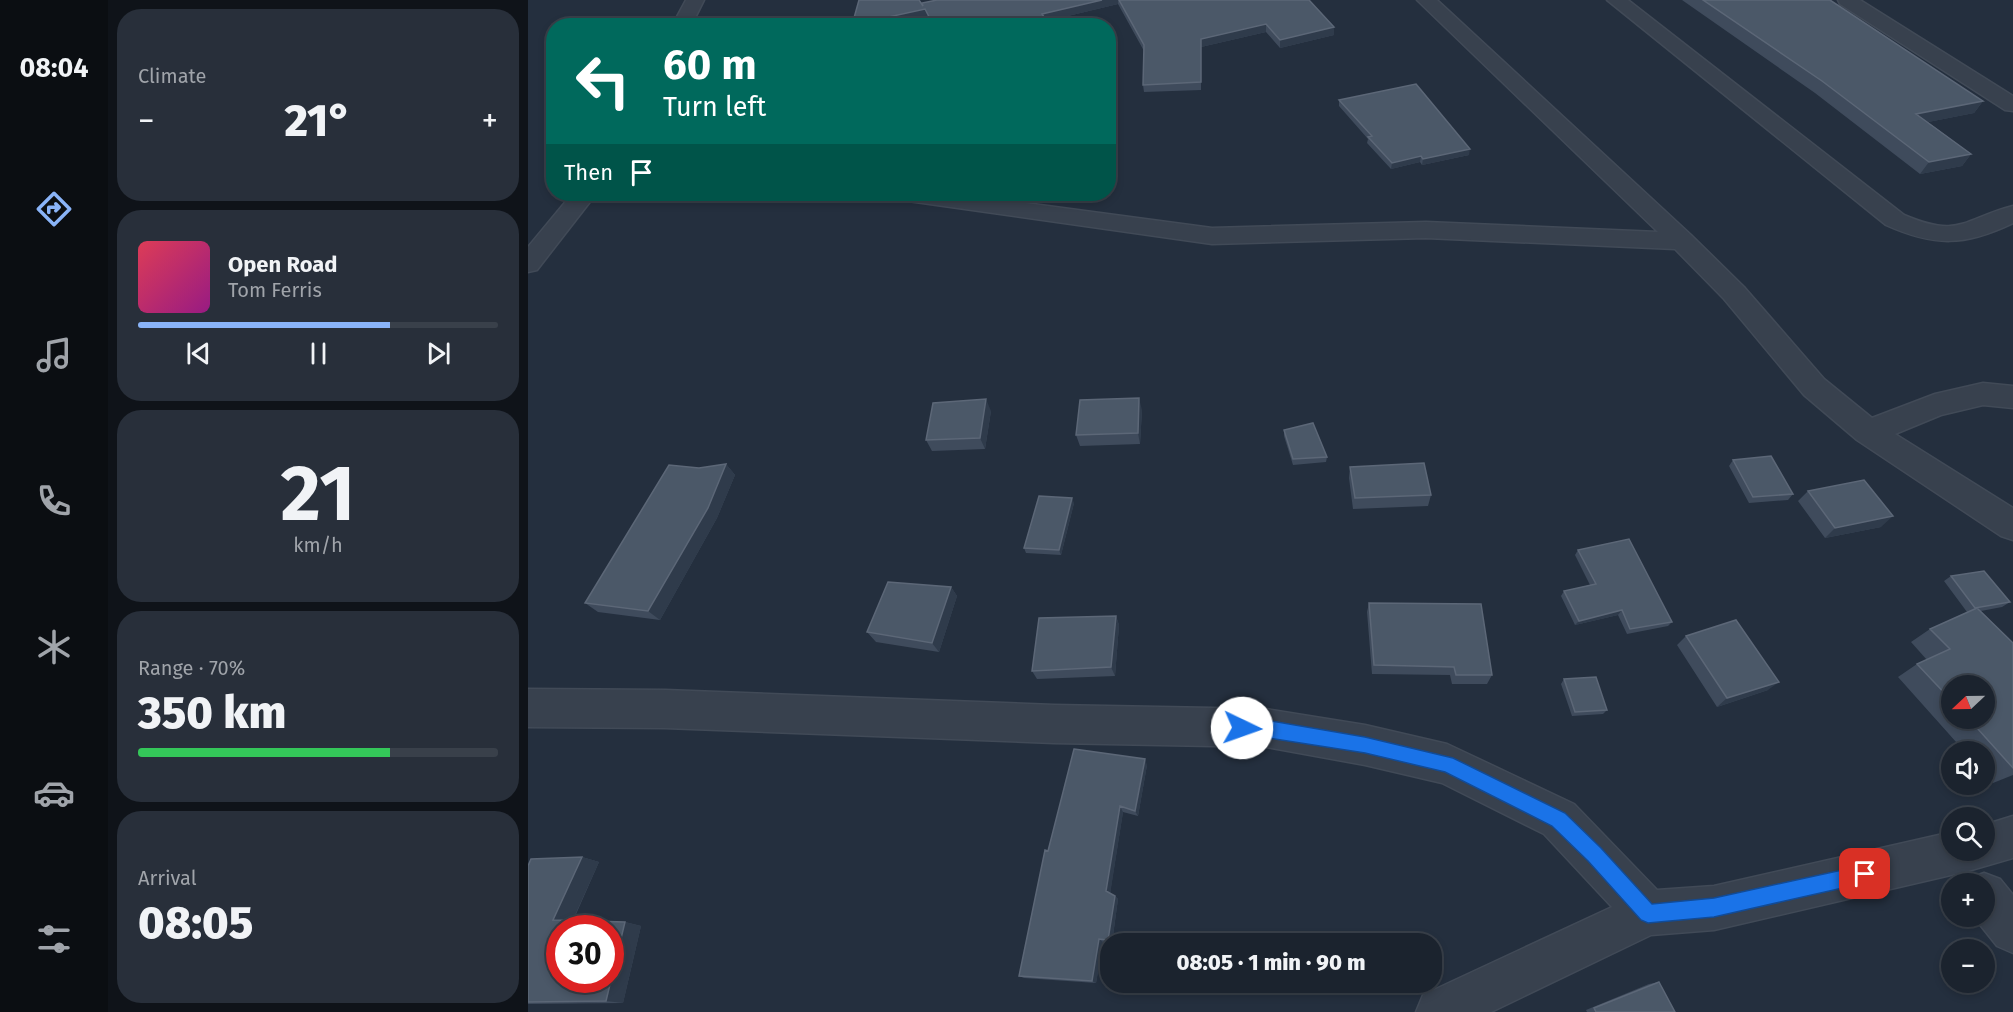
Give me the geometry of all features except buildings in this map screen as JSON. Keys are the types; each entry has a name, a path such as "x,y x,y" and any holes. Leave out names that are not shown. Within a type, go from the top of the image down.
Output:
{"street":[{"path":"685,18 695,0"},
{"path":"1426,0 1682,241 1734,293 1814,387 1868,432 2013,526"},
{"path":"1616,0 1895,220 1919,232 1950,236 1977,231 2013,214"},
{"path":"1847,0 2013,105"},
{"path":"528,264 579,201"},
{"path":"959,201 1212,236 1426,230 1682,241"},
{"path":"1868,432 1935,405 1983,394 2013,397"},
{"path":"528,708 665,709 1054,724 1266,728 1365,745 1447,764 1558,819 1648,913"},
{"path":"1995,846 2013,837"},
{"path":"1440,1012 1648,913 1714,908 1960,861"},
{"path":"1995,908 2013,930"}],"route":[{"path":"1242,728 1266,728 1365,745 1447,764 1558,819 1648,913 1714,908 1865,874"}]}
